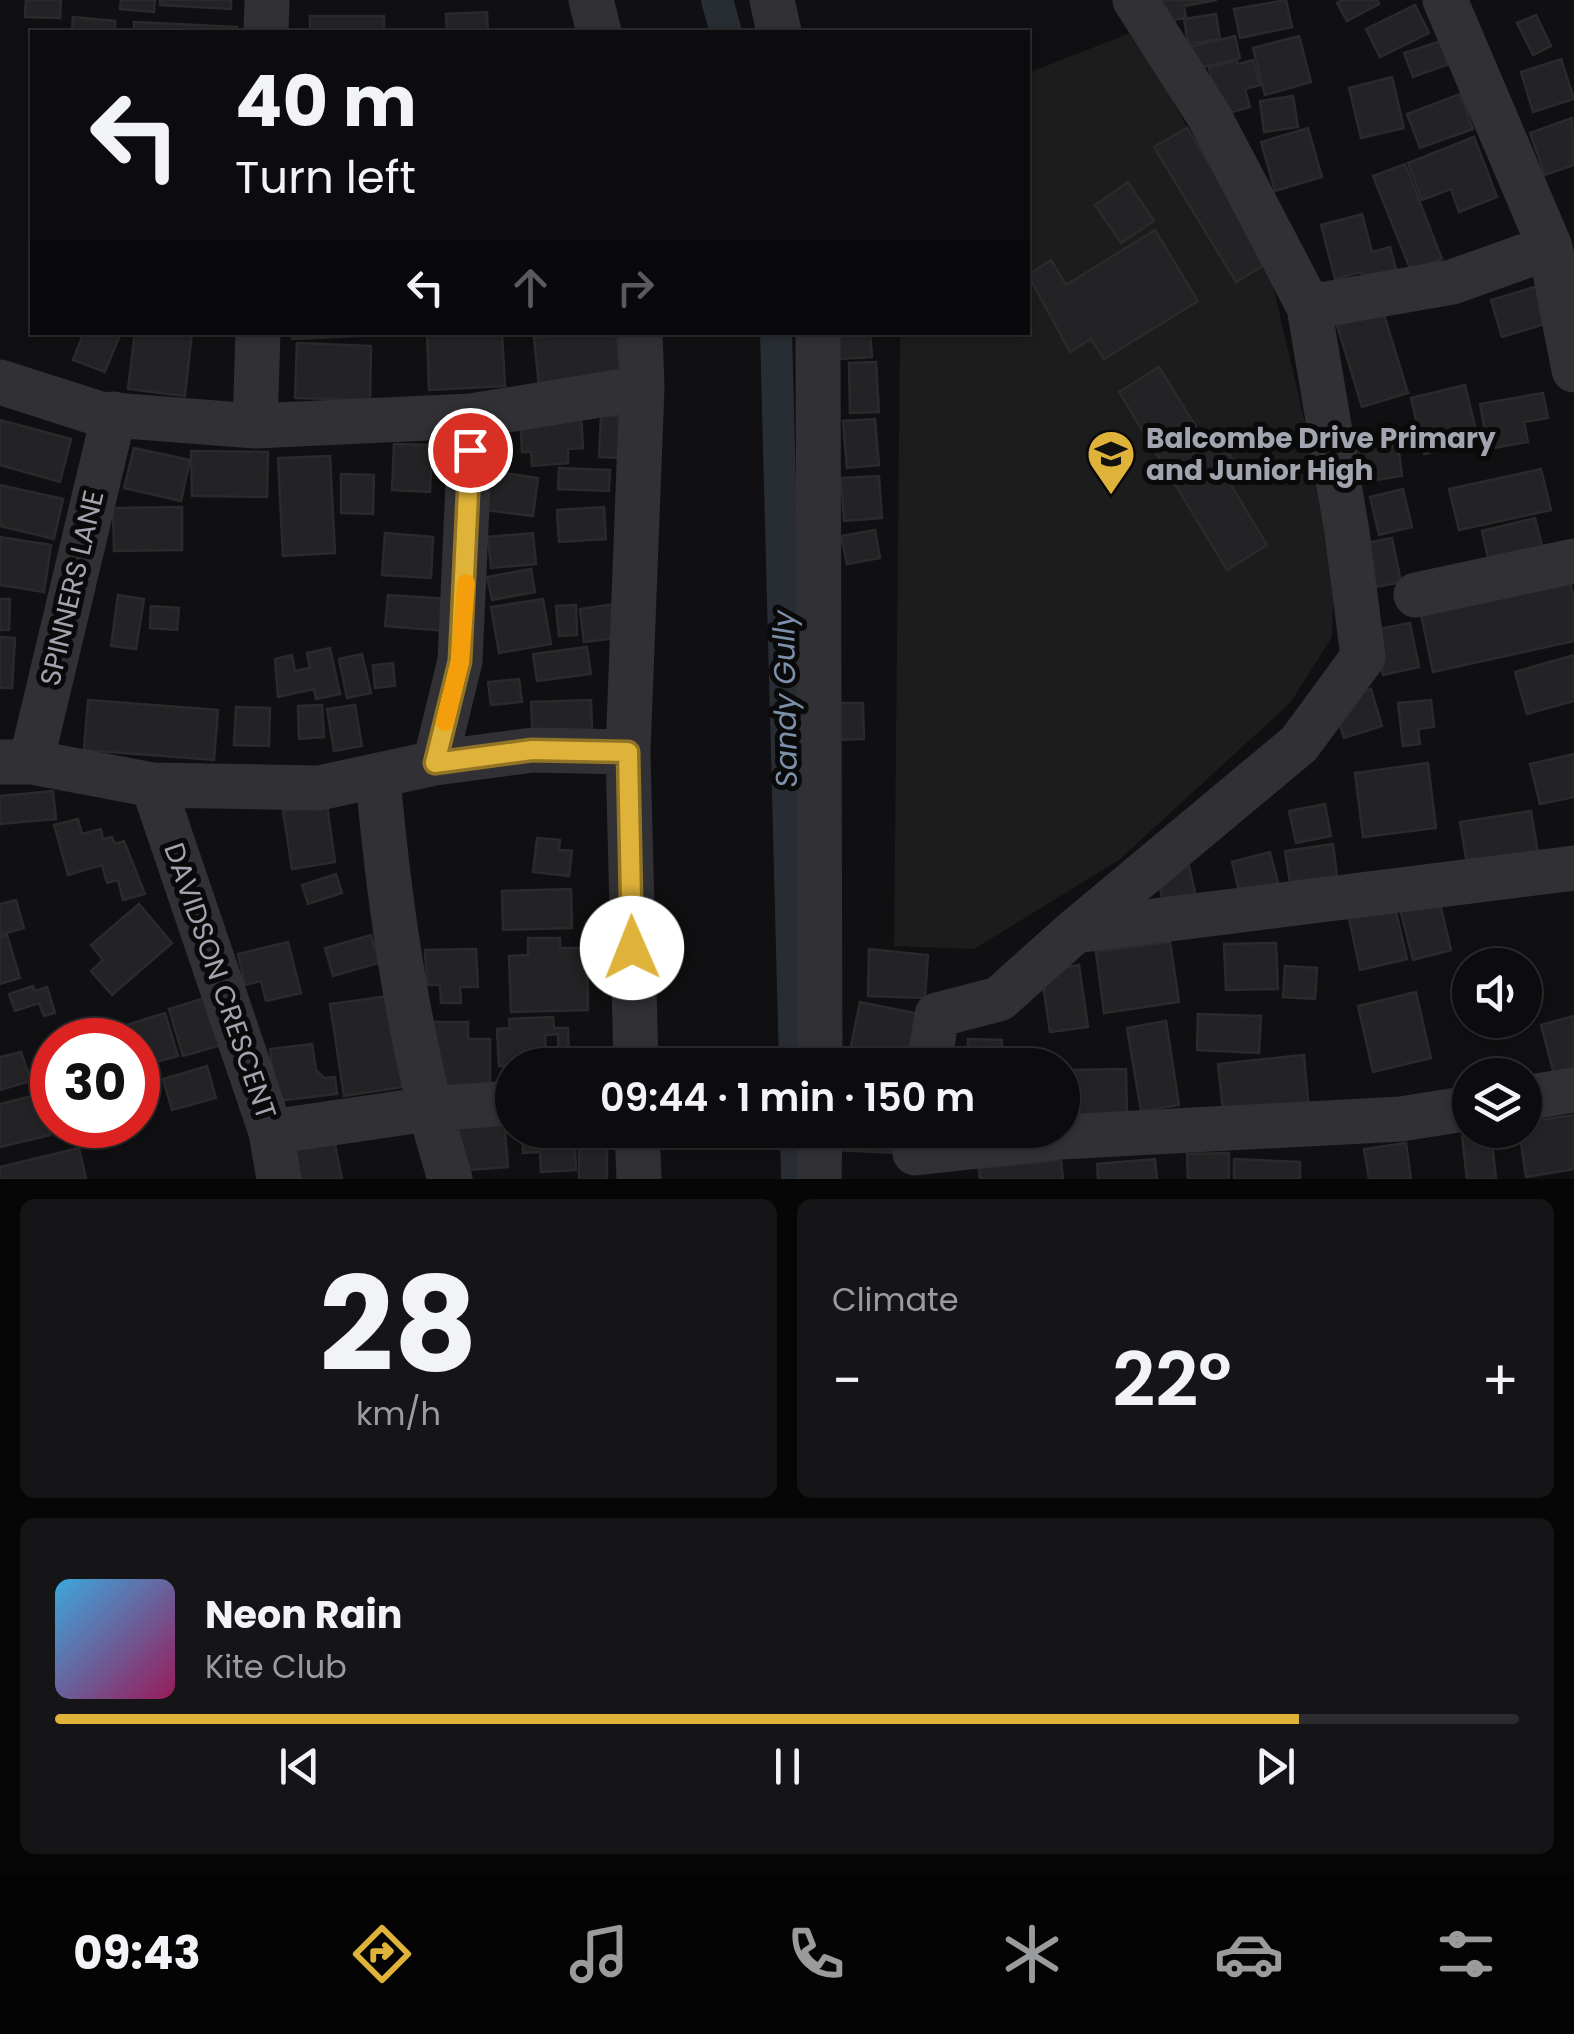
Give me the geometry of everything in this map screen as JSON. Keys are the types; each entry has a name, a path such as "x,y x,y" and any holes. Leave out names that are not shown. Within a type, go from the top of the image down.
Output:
{"street":[{"path":"266,30 267,0"},
{"path":"591,0 598,30"},
{"path":"772,0 779,30"},
{"path":"932,1048 937,1015 999,999 1298,744 1363,657 1348,532 1310,307 1209,116 1135,0"},
{"path":"1445,0 1550,248 1574,370"},
{"path":"1310,307 1452,282 1550,248"},
{"path":"255,426 258,335"},
{"path":"636,1048 628,752 642,388 640,335"},
{"path":"818,335 820,1048"},
{"path":"0,382 114,414 255,426 471,416 642,388"},
{"name":"SPINNERS LANE","path":"15,762 114,414"},
{"path":"435,763 460,661 471,416"},
{"path":"1416,594 1574,561"},
{"path":"15,762 154,785 318,788 435,763 532,750 628,752"},
{"path":"378,778 386,869 428,1110 450,1179"},
{"name":"DAVIDSON CRESCENT","path":"154,785 271,1132 279,1179"},
{"path":"1075,931 1574,868"},
{"path":"1542,1095 1574,1090"},
{"path":"271,1132 495,1104"},
{"path":"916,1154 1060,1137 1401,1119 1452,1111"},
{"path":"638,1148 639,1179"},
{"path":"819,1179 820,1148"}],"shaded area":[{"name":"Balcombe Drive Primary and Junior High","path":"1135,31 1273,286 1335,550 1332,637 1291,702 1119,860 974,949 894,946 900,335 1030,335 1030,72"}],"building":[{"path":"26,0 61,0 60,18 25,17"},
{"path":"121,0 155,0 154,12 120,9"},
{"path":"160,0 231,0 231,9 160,5"},
{"path":"1155,0 1217,0 1184,6 1186,18 1159,22"},
{"path":"1286,0 1292,27 1240,38 1234,9"},
{"path":"1377,0 1379,4 1347,21 1337,3"},
{"path":"1415,5 1429,33 1380,57 1366,29"},
{"path":"487,12 488,30 447,30 446,14"},
{"path":"1216,14 1220,39 1188,44 1184,19"},
{"path":"1536,15 1551,46 1533,55 1517,23"},
{"path":"310,16 384,16 384,30 310,30"},
{"path":"73,17 115,21 115,30 72,30"},
{"path":"134,22 237,27 236,30 134,30"},
{"path":"1235,36 1240,58 1195,69 1190,47"},
{"path":"1299,36 1311,82 1265,95 1253,48"},
{"path":"1444,40 1452,63 1413,77 1404,53"},
{"path":"1561,59 1574,99 1533,112 1521,72"},
{"path":"1237,60 1238,64 1253,60 1260,85 1245,89 1250,107 1222,115 1209,68"},
{"path":"1392,77 1404,128 1361,138 1349,88"},
{"path":"1460,94 1473,129 1420,148 1407,114"},
{"path":"1293,96 1298,127 1264,132 1260,101"},
{"path":"1572,118 1574,165 1545,175 1530,133"},
{"path":"1187,128 1269,262 1236,282 1154,147"},
{"path":"1308,128 1322,177 1275,191 1261,142"},
{"path":"1474,137 1497,197 1459,212 1451,189 1422,200 1408,163"},
{"path":"1405,164 1442,259 1411,271 1373,176"},
{"path":"1128,182 1154,221 1121,243 1095,205"},
{"path":"1362,214 1372,252 1390,247 1398,276 1365,284 1361,272 1335,279 1321,225"},
{"path":"1155,230 1198,301 1104,359 1091,339 1070,352 1030,274 1051,260 1066,285"},
{"path":"1544,284 1555,321 1502,337 1491,300"},
{"path":"1383,311 1408,393 1362,407 1337,325"},
{"path":"83,335 120,335 105,372 73,360"},
{"path":"135,335 192,335 185,396 128,389"},
{"path":"291,335 377,335 292,339"},
{"path":"427,335 502,335 505,386 429,390"},
{"path":"616,335 621,378 539,387 534,338"},
{"path":"837,335 870,335 872,357 839,359"},
{"path":"297,343 371,346 370,400 295,398"},
{"path":"876,362 879,412 850,413 849,363"},
{"path":"1159,367 1204,440 1216,433 1234,462 1222,470 1267,545 1227,570 1119,392"},
{"path":"1465,385 1475,426 1461,446 1424,454 1411,398"},
{"path":"1543,393 1548,418 1524,422 1528,442 1488,449 1480,404"},
{"path":"581,414 583,448 568,449 568,463 532,466 531,452 522,452 520,418"},
{"path":"601,415 625,417 623,458 599,457"},
{"path":"875,419 879,465 847,468 843,421"},
{"path":"0,420 71,439 60,482 0,465"},
{"path":"394,444 432,445 430,492 392,490"},
{"path":"1398,445 1402,476 1356,483 1351,451"},
{"path":"134,448 190,460 181,501 124,488"},
{"path":"191,451 268,452 267,497 192,496"},
{"path":"330,456 335,553 283,556 278,458"},
{"path":"559,468 610,470 609,491 558,489"},
{"path":"1541,469 1551,510 1459,530 1449,489"},
{"path":"490,471 538,478 533,516 485,510"},
{"path":"341,474 374,475 373,514 341,513"},
{"path":"879,476 882,518 844,521 841,478"},
{"path":"0,485 63,499 54,539 0,526"},
{"path":"1403,489 1412,527 1379,535 1370,497"},
{"path":"182,507 182,550 114,551 113,508"},
{"path":"604,507 606,539 559,542 557,510"},
{"path":"1535,518 1543,550 1489,563 1482,531"},
{"path":"875,530 880,558 847,564 841,536"},
{"path":"385,533 433,537 431,578 382,575"},
{"path":"533,533 536,564 491,568 488,537"},
{"path":"0,537 51,545 44,592 0,585"},
{"path":"1392,538 1401,582 1366,589 1356,545"},
{"path":"531,569 535,592 492,600 487,577"},
{"path":"1568,573 1574,600 1574,641 1433,672 1419,605"},
{"path":"118,595 144,599 136,649 111,646"},
{"path":"388,595 449,599 446,631 385,626"},
{"path":"0,599 10,599 9,630 0,630"},
{"path":"543,599 551,644 499,653 491,607"},
{"path":"622,603 626,637 584,642 580,609"},
{"path":"576,605 577,635 559,636 556,606"},
{"path":"151,606 179,608 177,630 150,628"},
{"path":"1410,623 1419,667 1383,675 1374,630"},
{"path":"0,637 15,638 12,688 0,688"},
{"path":"587,647 591,674 537,681 533,654"},
{"path":"330,648 340,694 316,699 314,689 278,697 275,659 292,655 295,671 310,668 307,653"},
{"path":"362,654 371,693 347,698 339,659"},
{"path":"1574,655 1574,701 1527,714 1515,672"},
{"path":"393,663 395,686 375,688 373,665"},
{"path":"519,679 522,702 491,705 488,682"},
{"path":"1371,689 1382,726 1344,738 1333,701"},
{"path":"88,700 218,710 214,760 84,750"},
{"path":"591,700 592,732 533,745 531,702"},
{"path":"1431,700 1434,727 1418,729 1420,744 1403,746 1398,703"},
{"path":"829,703 863,703 864,739 830,740"},
{"path":"322,705 324,737 299,739 298,706"},
{"path":"355,705 362,746 334,751 327,709"},
{"path":"236,707 270,708 269,746 234,745"},
{"path":"1574,754 1574,797 1540,804 1530,764"},
{"path":"1428,763 1436,828 1363,837 1355,773"},
{"path":"53,791 56,819 0,824 0,796"},
{"path":"1325,804 1331,836 1296,843 1289,811"},
{"path":"327,805 335,862 292,869 283,811"},
{"path":"1531,811 1538,853 1467,864 1460,822"},
{"path":"78,819 82,834 101,829 103,839 112,837 115,844 124,841 145,894 123,900 118,880 107,883 102,865 68,875 54,825"},
{"path":"537,838 560,840 559,850 572,851 569,876 533,872"},
{"path":"1333,844 1337,876 1290,882 1285,851"},
{"path":"1270,852 1280,890 1241,900 1232,862"},
{"path":"1188,862 1197,901 1165,909 1155,869"},
{"path":"336,874 342,893 308,904 302,885"},
{"path":"571,889 572,928 503,930 502,891"},
{"path":"1438,895 1451,950 1413,960 1399,905"},
{"path":"16,900 24,928 0,935 0,904"},
{"path":"1394,903 1407,959 1360,970 1348,914"},
{"path":"139,904 172,943 112,995 91,971 103,960 91,945"},
{"path":"7,935 20,978 0,984 0,937"},
{"path":"371,935 379,963 333,976 325,948"},
{"path":"528,938 560,938 560,948 587,948 588,1010 511,1012 509,956 528,955"},
{"path":"288,942 301,993 266,1001 261,981 245,985 238,954"},
{"path":"1170,942 1179,1002 1104,1013 1096,952"},
{"path":"1276,943 1278,989 1226,990 1224,944"},
{"path":"476,949 478,987 460,987 461,1003 441,1003 440,985 427,985 425,950"},
{"path":"869,949 928,955 925,998 868,996"},
{"path":"1079,965 1088,1027 1050,1032 1041,971"},
{"path":"1285,966 1317,968 1315,999 1283,997"},
{"path":"33,986 35,991 47,987 55,1013 44,1016 39,1003 15,1011 9,994"},
{"path":"1416,992 1431,1058 1373,1072 1358,1006"},
{"path":"211,996 225,1044 183,1056 169,1009"},
{"path":"390,996 403,1087 344,1096 330,1004"},
{"path":"860,1002 924,1015 917,1048 851,1046"},
{"path":"165,1013 178,1056 160,1061 160,1018 149,1018"},
{"path":"1198,1014 1261,1016 1259,1053 1197,1050"},
{"path":"1574,1016 1574,1073 1555,1078 1542,1025"},
{"path":"553,1017 554,1028 568,1028 569,1048 558,1048 558,1034 545,1035 546,1048 498,1048 497,1029 510,1028 509,1019"},
{"path":"1166,1021 1179,1105 1141,1111 1127,1028"},
{"path":"431,1022 468,1022 468,1039 490,1039 490,1089 430,1088"},
{"path":"968,1039 1002,1040 1002,1048 968,1048"},
{"path":"312,1044 316,1070 324,1078 335,1077 337,1094 276,1101 270,1049"},
{"path":"21,1052 30,1081 0,1090 0,1057"},
{"path":"1304,1055 1309,1111 1224,1120 1218,1064"},
{"path":"207,1066 216,1098 172,1110 163,1079"},
{"path":"1126,1069 1127,1115 1080,1116 1080,1070"},
{"path":"30,1096 30,1140 0,1147 0,1104"},
{"path":"1574,1115 1574,1169 1526,1177 1522,1148 1542,1148 1542,1120"},
{"path":"495,1119 495,1148 506,1148 508,1167 455,1171 451,1122"},
{"path":"333,1135 342,1179 297,1179 290,1143"},
{"path":"1406,1143 1411,1179 1369,1179 1364,1149"},
{"path":"79,1148 86,1179 0,1179 0,1167"},
{"path":"523,1148 575,1148 576,1170 541,1172 540,1152 523,1153"},
{"path":"579,1148 607,1148 607,1179 579,1179"},
{"path":"832,1148 897,1148 897,1153"},
{"path":"1463,1148 1493,1148 1496,1179 1467,1179"},
{"path":"1229,1153 1229,1179 1188,1179 1187,1154"},
{"path":"1155,1159 1157,1179 1098,1179 1097,1164"},
{"path":"1234,1159 1300,1162 1300,1179 1234,1179"},
{"path":"1061,1160 1063,1179 980,1179 979,1168"}],"waterway":[{"name":"Sandy Gully","path":"717,0 725,30"},
{"name":"Sandy Gully","path":"776,335 795,1048"},
{"name":"Sandy Gully","path":"796,1148 797,1179"}],"slow traffic":[{"path":"445,722 460,661 466,583"}],"place":[{"name":"Balcombe Drive Primary and Junior High","path":"1111,496"}],"route":[{"path":"470,450 460,661 435,763 532,750 628,752 632,948"}]}
